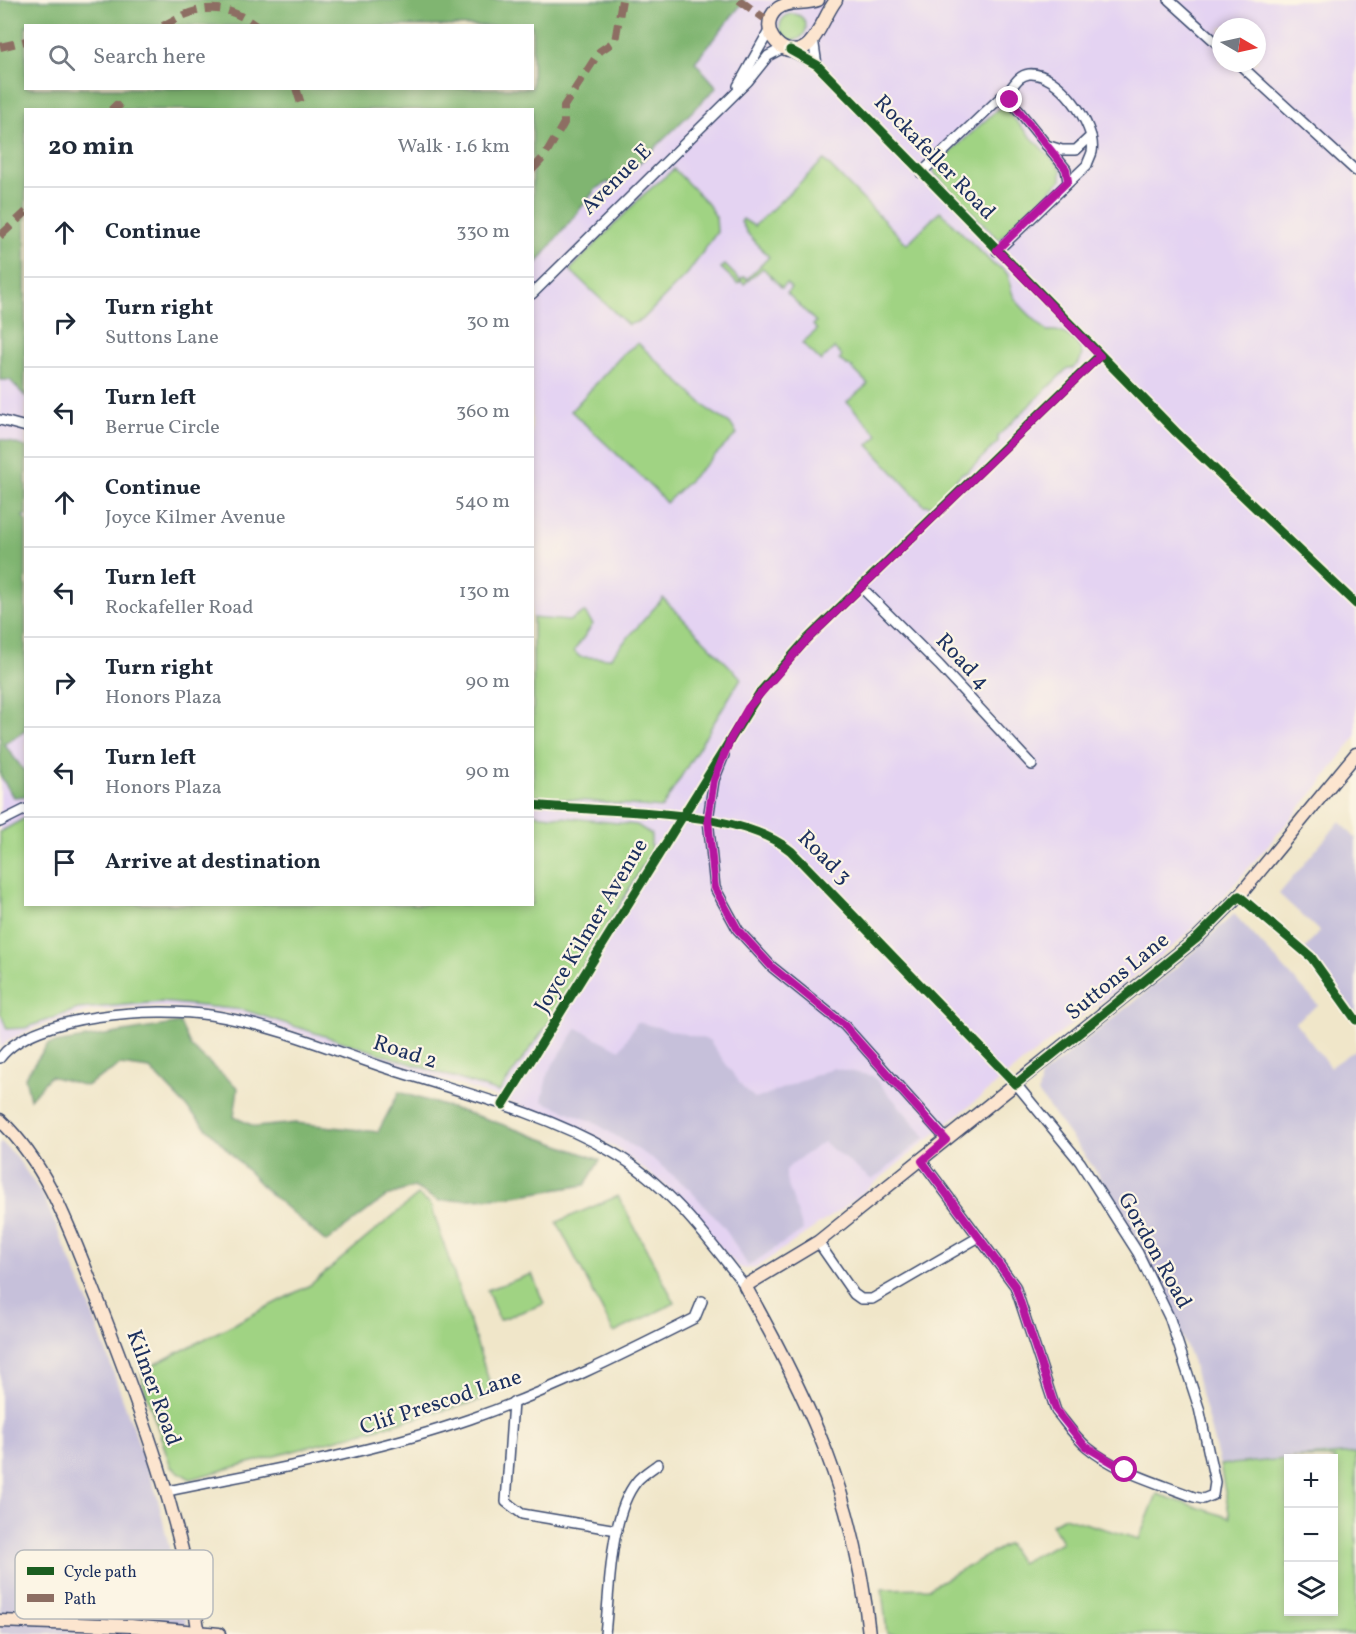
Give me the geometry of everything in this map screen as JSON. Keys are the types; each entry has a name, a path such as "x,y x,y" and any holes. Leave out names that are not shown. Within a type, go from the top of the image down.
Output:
{"street":[{"name":"Avenue E","path":"732,96 752,65 769,31 772,16 777,10 783,5 818,0"},
{"name":"Avenue E","path":"534,292 732,96 768,56 787,49 804,48 836,0"},
{"path":"1169,0 1212,39"},
{"path":"798,4 810,11 817,65"},
{"path":"769,31 776,44 787,49"},
{"name":"Rockafeller Road","path":"787,49 817,65 1100,356"},
{"path":"1248,72 1356,171"},
{"path":"921,172 1001,97 1006,95 1017,79 1026,74 1044,77 1077,106 1091,136 1092,151 1087,165 997,250"},
{"path":"1006,95 1066,169 1068,181"},
{"path":"1045,144 1062,150 1076,150 1091,136"},
{"path":"1100,356 1183,440 1356,604"},
{"name":"Joyce Kilmer Avenue","path":"503,1106 554,1028 680,817 760,692 775,674 862,588 1100,356"},
{"path":"0,420 24,426"},
{"name":"Road 4","path":"862,588 939,665 1032,765"},
{"name":"Joyce Kilmer Avenue","path":"731,738 714,780 708,819 715,888 738,930 772,967 844,1025 946,1140"},
{"name":"Suttons Lane","path":"745,1286 818,1242 922,1161 1196,939 1239,896 1356,754"},
{"name":"Road 3","path":"534,805 708,819 765,833 791,850 1016,1084"},
{"path":"0,822 24,810"},
{"path":"1239,896 1311,957 1356,1020"},
{"name":"Road 2","path":"0,1058 8,1048 21,1040 93,1017 145,1011 208,1014 263,1027 503,1106 582,1136 641,1171 688,1214 745,1286"},
{"name":"Gordon Road","path":"979,1237 1015,1286 1056,1410 1085,1446 1125,1470 1194,1497 1203,1499 1213,1495 1215,1482 1199,1408 1170,1319 1138,1253 1080,1162 1016,1084"},
{"name":"Kilmer Road","path":"0,1120 24,1145 50,1186 140,1410 168,1491 181,1550"},
{"path":"818,1242 854,1294 861,1299 872,1299 979,1237 922,1161"},
{"path":"745,1286 791,1369 822,1439 842,1493 859,1558 869,1634"},
{"name":"Clif Prescod Lane","path":"168,1491 360,1450 470,1419 579,1376 695,1318 702,1301"},
{"path":"513,1402 506,1502 522,1514 617,1530"},
{"path":"605,1634 617,1530 626,1502 637,1481 658,1464"},
{"path":"0,1621 219,1634"}],"shaded area":[{"path":"0,0 1356,0 1356,736 1318,787 1226,894 1176,944 1022,1063 850,1203 757,1267 746,1269 738,1267 668,1188 617,1149 586,1133 506,1100 240,1015 187,1008 152,1007 90,1011 37,1027 9,1040 0,1049"},
{"path":"1340,821 1356,839 1356,1013 1350,1017 1301,954 1319,931 1279,894"},
{"path":"1234,914 1318,1005 1295,1022 1330,1067 1356,1049 1356,1453 1284,1454 1284,1459 1220,1465 1192,1360 1148,1258 1094,1168 1038,1093 1041,1076 1172,971"},
{"path":"637,1022 709,1040 743,1088 756,1099 833,1068 873,1076 926,1137 872,1180 823,1142 793,1163 786,1170 786,1179 803,1230 748,1266 724,1227 688,1188 653,1159 595,1123 542,1101 548,1072 577,1028 620,1050"},
{"path":"0,1141 15,1155 43,1196 88,1301 157,1495 170,1550 15,1550 15,1619 186,1619 189,1634 0,1634"}],"green space":[{"path":"0,0 745,0 695,62 717,87 614,188 608,182 596,189 534,267 534,108 24,108 24,395 10,380 0,380"},
{"path":"793,14 802,18 806,27 802,36 793,40 784,36 780,27 784,18"},
{"path":"1000,107 1004,108 1061,169 1061,180 999,240 934,173 934,167"},
{"path":"824,160 907,244 940,211 994,265 1005,271 1009,277 1013,295 1023,308 1047,331 1063,333 1073,339 1082,354 1080,361 1073,368 1068,368 998,436 998,442 967,472 962,473 933,506 924,505 868,445 878,435 847,402 868,384 852,368 839,360 842,356 834,348 821,361 802,343 817,330 813,325 816,322 787,293 791,288 786,283 782,288 763,268 744,284 741,281 738,284 721,268 725,265 740,280 744,277 747,279 769,257 748,234 741,222 743,219 754,226"},
{"path":"674,169 708,204 716,217 717,232 688,273 642,320 628,325 570,270 642,196"},
{"path":"638,343 710,411 730,423 737,434 666,503 571,411 624,353"},
{"path":"0,439 24,446 24,732 4,744 24,771 24,796 13,797 0,775"},
{"path":"663,598 741,678 662,808 534,796 534,618 569,621 584,612 593,624 574,651 580,657 610,658"},
{"path":"534,814 637,825 651,834 651,852 554,1016 499,1092 244,1010 161,1002 78,1009 25,1028 7,1029 0,1012 0,832 24,819 24,906 534,906"},
{"path":"180,1023 191,1047 238,1088 234,1117 256,1127 296,1123 378,1132 399,1092 490,1120 600,1160 585,1185 508,1197 439,1201 414,1187 387,1196 326,1242 266,1190 150,1069 120,1065 86,1086 50,1076 30,1099 25,1077 48,1044"},
{"path":"418,1195 431,1205 493,1393 479,1401 190,1479 171,1467 143,1384 142,1371 310,1285"},
{"path":"618,1196 675,1303 614,1333 557,1222"},
{"path":"532,1274 544,1304 499,1320 487,1290"},
{"path":"1356,1453 1356,1634 887,1634 882,1589 929,1588 1008,1544 1020,1563 1062,1542 1052,1524 1064,1517 1139,1539 1157,1494 1230,1518 1220,1465 1284,1459 1284,1616 1338,1616 1338,1454"}],"marked path":[{"path":"534,168 545,156 564,123 564,106 600,51 615,41 622,0"},
{"path":"739,0 764,18"},
{"path":"166,24 198,10 210,9 232,12 253,24"},
{"path":"0,47 24,41"},
{"path":"297,90 302,108"},
{"path":"113,108 116,105 118,108"},
{"path":"0,236 24,214"}],"cycle path":[{"path":"790,50 817,65 1176,432 1356,604"},
{"path":"503,1105 760,692 805,641 1099,356"},
{"path":"534,805 668,814 737,826 767,836 791,851 1016,1084 1196,939 1239,896 1311,957 1356,1020"}],"route":[{"path":"1010,100 1066,169 1068,181 997,250 1100,356 806,641 775,674 748,708 731,738 714,780 708,819 715,888 738,930 772,967 844,1025 946,1140 922,1161 1015,1286 1056,1410 1085,1446 1125,1470"}]}
